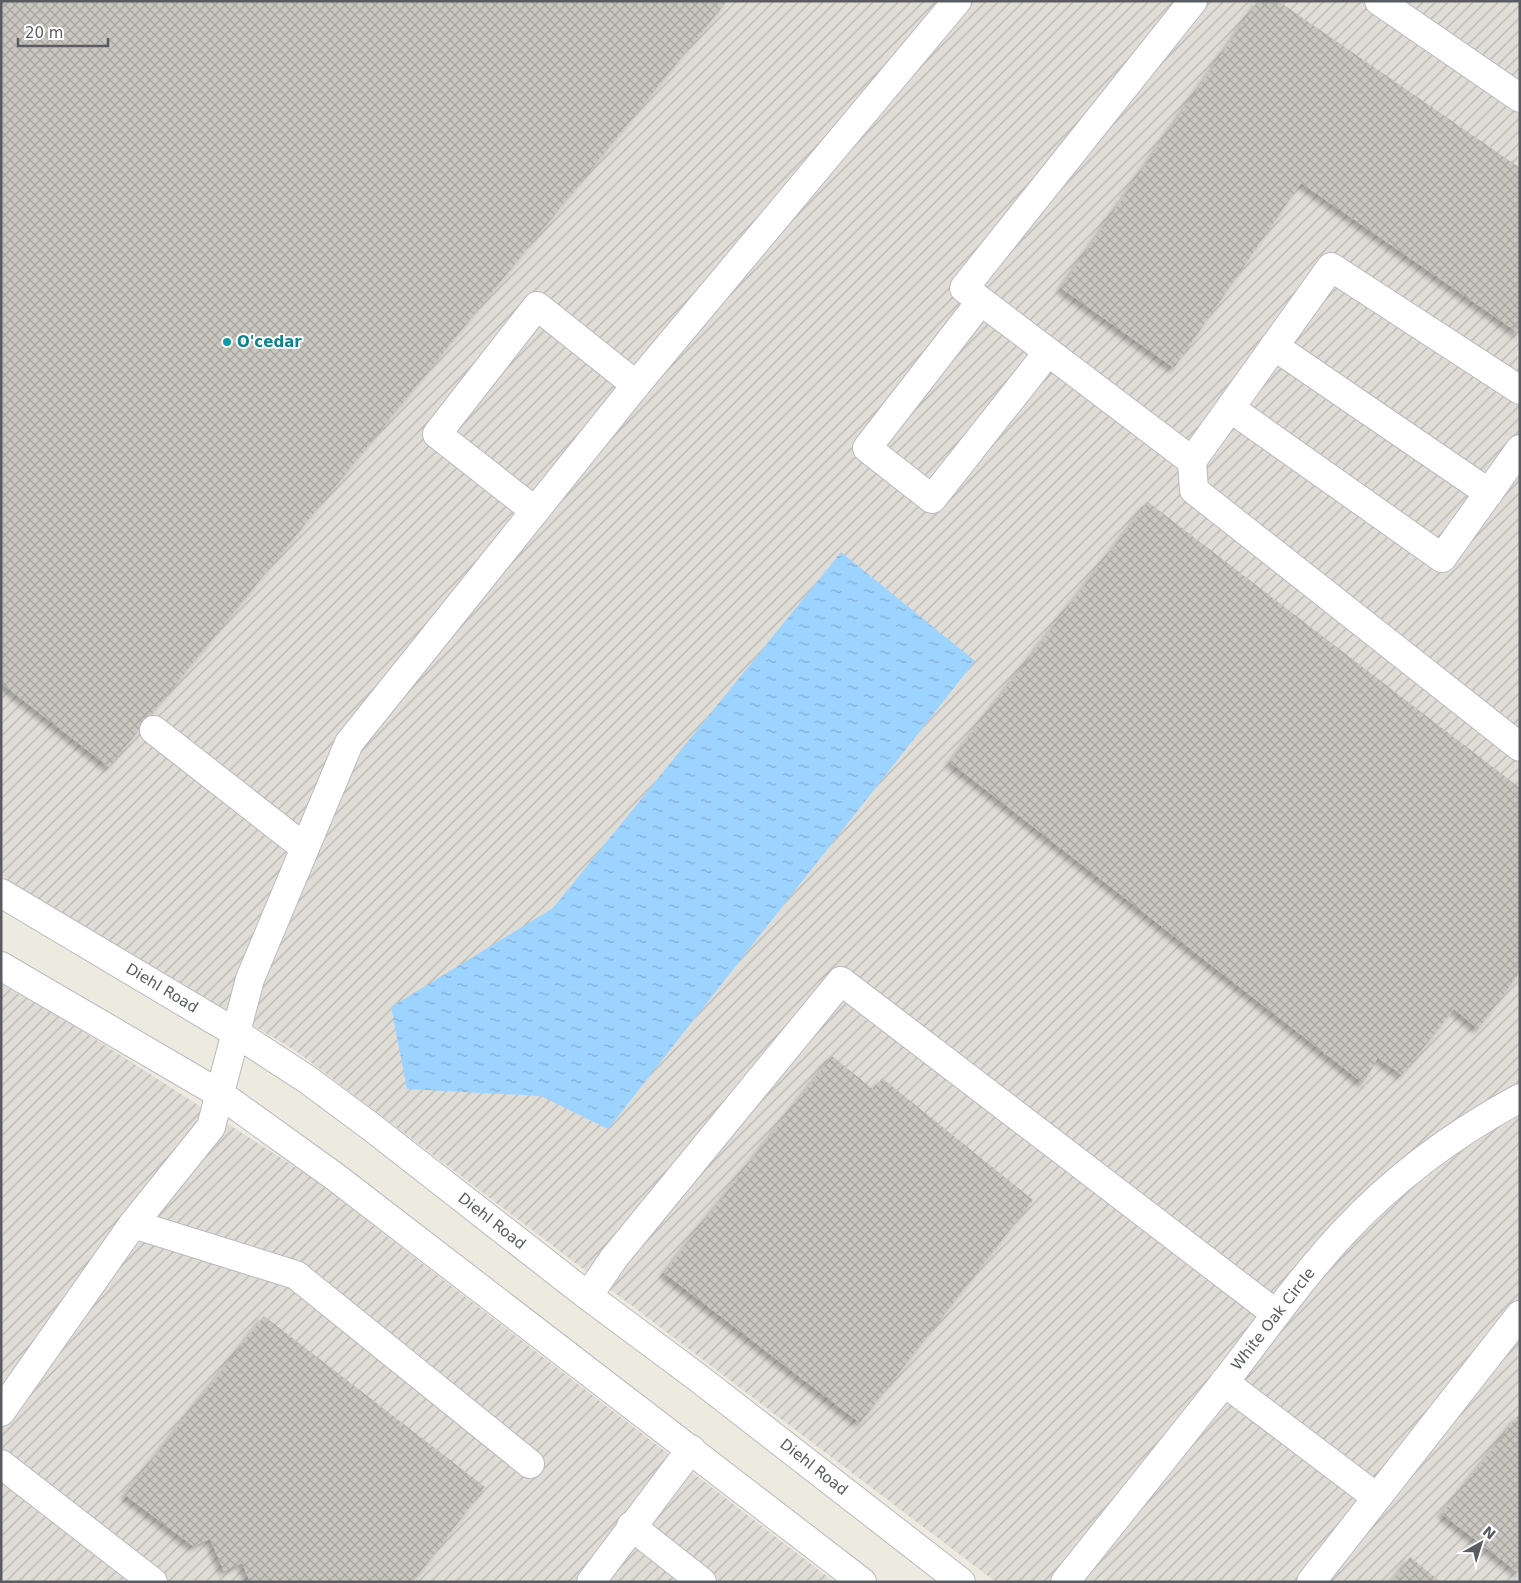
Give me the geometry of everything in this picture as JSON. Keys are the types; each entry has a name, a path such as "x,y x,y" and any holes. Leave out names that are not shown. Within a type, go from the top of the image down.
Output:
{"street":[{"path":"1,1412 133,1224 211,1127 250,979 349,743 636,385 957,1"},
{"path":"1192,461 964,288 1193,1"},
{"path":"1379,1 1520,98"},
{"path":"1520,390 1330,266 1192,461 1194,490 1520,747"},
{"path":"981,301 866,448 932,499 1048,352"},
{"path":"535,512 437,434 537,306 636,385"},
{"path":"1274,346 1489,492"},
{"path":"1230,408 1442,558 1520,449"},
{"path":"154,730 305,848"},
{"name":"Diehl Road","path":"1,893 236,1033 308,1080 588,1296 697,1377 961,1582"},
{"path":"1,966 220,1094 334,1176 862,1582"},
{"path":"588,1296 614,1258 841,982 1276,1314"},
{"name":"White Oak Circle","path":"1065,1582 1329,1248 1382,1194 1441,1147 1479,1121 1520,1098"},
{"path":"133,1224 296,1275 530,1464"},
{"path":"1311,1582 1520,1314"},
{"path":"1224,1382 1376,1497"},
{"path":"591,1582 631,1526 691,1449"},
{"path":"1,1464 153,1582"},
{"path":"631,1526 702,1582"}],"shaded area":[{"path":"1,1 1520,1 1520,1582 996,1582 296,1051 1,876"},
{"path":"1,984 63,1019 309,1176 834,1582 1,1582"}],"water":[{"path":"841,552 975,661 608,1129 541,1096 407,1089 391,1007 553,908"}],"building":[{"name":"O'cedar","path":"1,1 727,1 109,767 1,683"},
{"path":"1258,1 1278,1 1520,168 1520,334 1301,183 1174,368 1061,288"},
{"path":"1148,502 1520,788 1520,972 1478,1029 1454,1009 1402,1075 1378,1058 1363,1083 950,762"},
{"path":"832,1056 874,1090 882,1078 1033,1200 860,1423 664,1273"},
{"path":"264,1316 485,1487 413,1582 250,1582 242,1563 224,1571 210,1539 193,1546 125,1495"},
{"path":"1520,1413 1520,1574 1442,1514"},
{"path":"1410,1557 1441,1582 1391,1582"}],"place":[{"name":"O'cedar","path":"227,342"}]}
